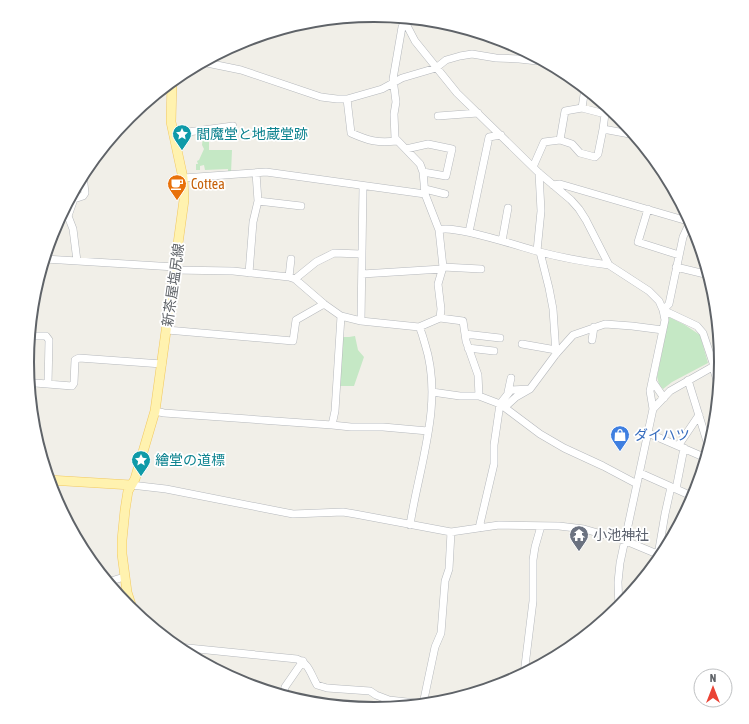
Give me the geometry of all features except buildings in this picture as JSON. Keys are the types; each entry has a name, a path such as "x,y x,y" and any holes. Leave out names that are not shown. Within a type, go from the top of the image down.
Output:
{"main road":[{"name":"新茶屋塩尻線","path":"129,597 124,577 122,540 128,491 135,479 155,411 184,200 183,178 173,134 171,110 172,89"},
{"path":"56,480 131,485"}],"street":[{"path":"403,24 393,84 396,102 394,114 395,138 420,164 423,172 425,191 439,230 443,268 438,284 441,309 440,318"},
{"path":"406,24 415,41 457,93 539,173 572,200 579,209 609,265"},
{"path":"212,64 241,70 322,97 336,99 347,98 382,89 402,78 436,68 446,60 460,56 472,54 496,58 531,60"},
{"path":"582,108 584,94"},
{"path":"347,98 351,133 371,141 397,141"},
{"path":"533,167 544,142 560,140 572,144 580,153 595,157 598,154 605,114 582,108 565,111 560,140"},
{"path":"441,114 478,113"},
{"path":"173,134 233,126"},
{"path":"603,129 626,133"},
{"path":"469,232 489,137 501,135"},
{"path":"406,149 428,144 452,150 446,176 423,172"},
{"path":"249,273 253,222 258,201 256,172"},
{"path":"183,178 266,172 363,186 445,193"},
{"path":"539,173 541,211 538,251 549,288 553,309 556,352"},
{"path":"554,184 560,184 683,220"},
{"path":"77,198 83,196 85,193 84,185"},
{"path":"361,321 363,186"},
{"path":"258,201 301,206"},
{"path":"502,241 508,208"},
{"path":"648,209 638,242 679,255"},
{"path":"68,216 73,228 77,261"},
{"path":"439,230 444,228 469,232 583,262 609,265 649,291 659,301 665,320 650,391 653,409 626,541 620,563 618,582 619,598"},
{"path":"663,310 669,304 683,237 687,228"},
{"path":"292,278 316,262 334,253 362,254"},
{"path":"291,258 292,278"},
{"path":"51,259 174,269 233,271 292,278 341,316 361,321 419,327 440,318 463,321 468,348 478,375 479,396"},
{"path":"362,274 477,267"},
{"path":"676,267 703,274"},
{"path":"167,330 293,340 296,320 324,304"},
{"path":"663,310 696,326 703,332 714,361"},
{"path":"332,425 335,411 341,316"},
{"path":"503,405 530,388 556,352 573,335 604,324 663,330"},
{"path":"410,525 428,431 432,392 431,367 428,351 419,327"},
{"path":"592,340 594,327"},
{"path":"465,334 500,338"},
{"path":"35,336 46,336 49,340 48,384"},
{"path":"522,344 556,352"},
{"path":"468,348 494,351"},
{"path":"35,382 72,386 74,383 75,360 79,358 162,364"},
{"path":"653,409 670,391 714,367"},
{"path":"479,528 494,464 494,445 511,378"},
{"path":"688,380 706,438"},
{"path":"653,382 664,398"},
{"path":"508,392 511,390 530,388"},
{"path":"432,392 460,396 479,396 503,405 540,434 564,448 637,484"},
{"path":"155,411 164,413 350,427 383,427 428,431"},
{"path":"661,544 665,514 674,488 681,447 699,415"},
{"path":"648,433 701,456"},
{"path":"640,473 688,494"},
{"path":"131,485 166,489 293,514 343,512 450,532 499,525 559,526 584,529 626,541 655,554"},
{"path":"525,667 533,601 533,560 541,526"},
{"path":"425,698 434,647 441,633 445,581 449,569 450,532"},
{"path":"114,580 124,577"},
{"path":"193,649 297,659 303,661 309,668 317,685 327,688 370,690 389,700 397,701"},
{"path":"285,690 303,661"}],"green space":[{"path":"203,137 209,137 209,150 232,150 231,173 228,172 228,169 205,170 204,165 200,166 200,170 196,170 196,164 198,164 197,161 199,160 204,149 202,145"},
{"path":"669,317 700,335 708,363 672,382 663,389 659,384 657,377"},
{"path":"355,336 358,350 364,357 354,386 338,386 341,337"}],"place":[{"name":"閻魔堂と地蔵堂跡","path":"182,151"},
{"name":"Cottea","path":"177,201"},
{"name":"ダイハツ","path":"620,452"},
{"name":"繪堂の道標","path":"141,477"},
{"name":"小池神社","path":"579,552"}]}
